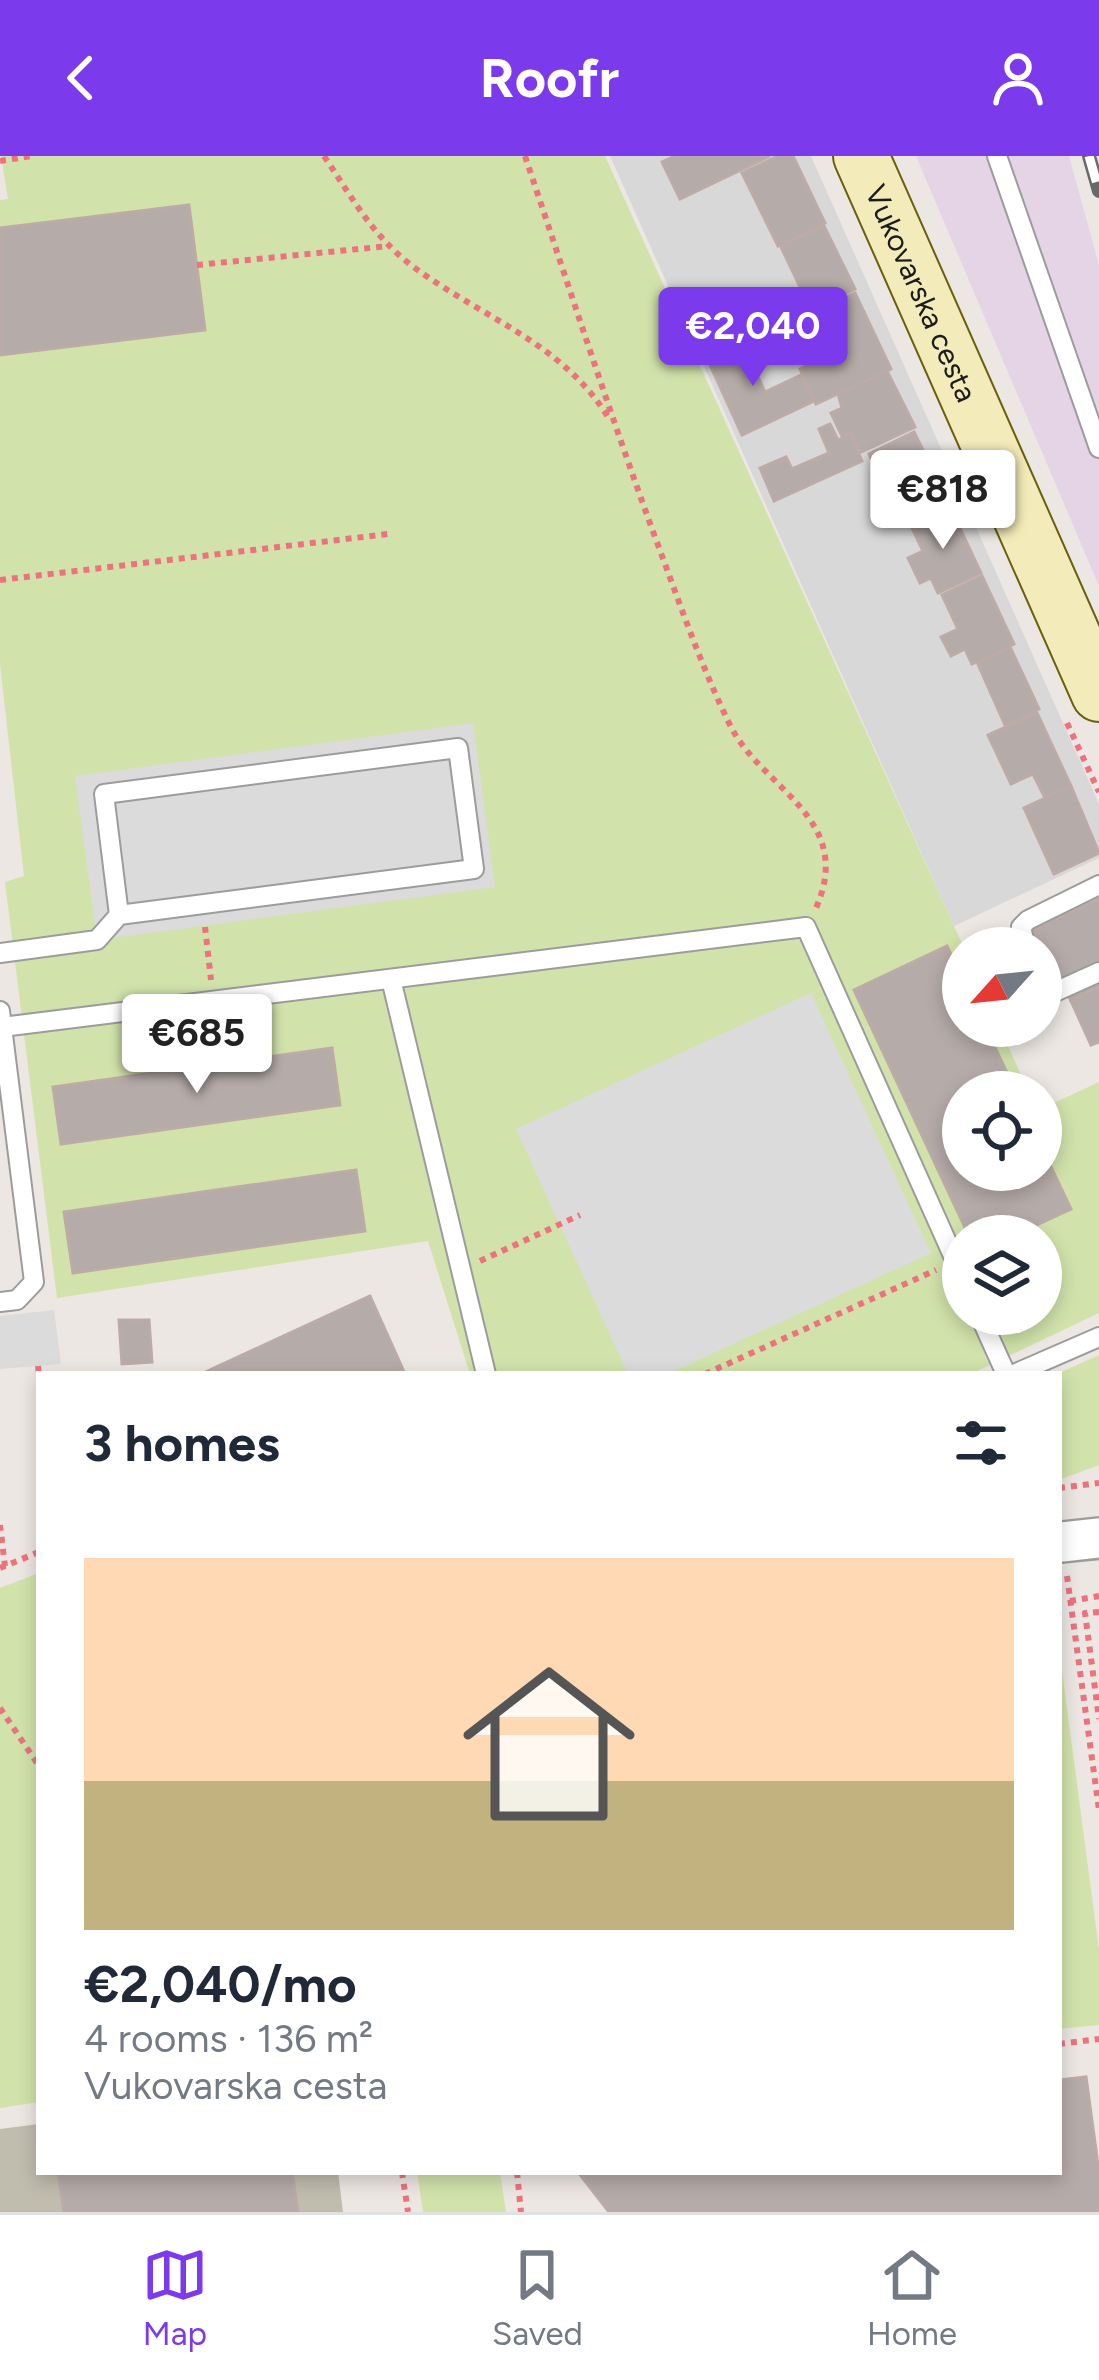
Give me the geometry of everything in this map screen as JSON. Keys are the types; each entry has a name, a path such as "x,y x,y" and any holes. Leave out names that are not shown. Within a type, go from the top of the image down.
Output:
{"main road":[{"name":"Vukovarska cesta","path":"861,156 1099,694"}],"lane":[{"path":"997,156 1099,448"},
{"path":"0,953 98,940 119,915 474,869 458,748 104,794 119,915"},
{"path":"1021,927 1099,885"},
{"path":"2,1027 806,927 942,1232"},
{"path":"1062,989 1099,972"},
{"path":"391,979 485,1371"},
{"path":"0,1011 34,1282 17,1300 0,1302"},
{"path":"990,1335 1008,1371"},
{"path":"1017,1371 1099,1337"}],"path":[{"path":"0,161 32,156"},
{"path":"324,156 370,229 458,298 542,346 589,387 616,430"},
{"path":"525,156 616,430 709,684 736,738 787,790 816,830 830,869 806,927"},
{"path":"196,265 389,245"},
{"path":"0,580 388,534"},
{"path":"202,904 213,1001"},
{"path":"463,1269 580,1215"},
{"path":"712,1371 942,1277"},
{"path":"38,1366 38,1371"},
{"path":"1062,1488 1099,1483"},
{"path":"0,1525 3,1567 36,1553"},
{"path":"1087,1538 1070,1600 1099,1810"},
{"path":"1070,1600 1099,1596"},
{"path":"1099,1612 1085,1613 1099,1719"},
{"path":"0,1708 36,1762"},
{"path":"1062,2044 1099,2039"},
{"path":"402,2175 408,2212"},
{"path":"517,2175 521,2212"}],"shaded area":[{"path":"610,156 811,156 1099,804 1099,858 954,926"},
{"path":"916,156 1069,156 1099,265 1099,586"},
{"path":"473,723 495,887 97,940 75,776"},
{"path":"811,993 931,1253 675,1371 627,1371 516,1129"},
{"path":"54,1310 61,1364 0,1369 0,1316"},
{"path":"36,2124 36,2175 338,2175 343,2212 0,2212 0,2129"}],"green space":[{"path":"1,156 605,156 954,927 942,927 942,1047 1009,1047 1019,1071 942,1071 942,1191 1062,1191 1062,1099 1099,1082 1099,1313 1062,1331 1062,1215 942,1215 942,1335 1053,1335 977,1371 469,1371 428,1241 57,1298 5,882 24,876 0,664 0,200 8,199"},
{"path":"1099,1355 1099,1465 1062,1479 1062,1372"},
{"path":"36,1574 36,2102 0,2108 0,1588"},
{"path":"1062,1671 1099,1950 1099,2025 1062,2029"},
{"path":"417,2175 500,2175 506,2212 423,2212"}],"building":[{"path":"675,156 770,156 680,199 662,162"},
{"path":"778,156 793,156 825,223 778,246 742,173"},
{"path":"189,205 205,330 0,355 0,228"},
{"path":"824,226 855,289 811,310 781,247"},
{"path":"855,293 891,369 816,404 800,369 832,354 813,313"},
{"path":"739,337 765,392 801,375 814,401 742,435 705,354"},
{"path":"887,371 915,427 861,452 851,432 842,436 831,413 842,408 838,394"},
{"path":"830,424 838,440 850,434 862,461 774,501 760,468 786,457 792,469 829,453 819,429"},
{"path":"914,432 949,503 903,525 869,454"},
{"path":"950,507 981,573 938,593 931,578 920,583 908,558 923,551 911,526"},
{"path":"982,576 1014,644 972,664 965,649 951,656 941,637 958,629 942,595"},
{"path":"1010,647 1039,709 1005,725 977,662"},
{"path":"1037,713 1071,786 1045,798 1033,774 1011,784 988,735"},
{"path":"1071,786 1099,853 1054,874 1024,808"},
{"path":"1099,899 1099,987 1071,1001 1062,982 1062,927 1040,927"},
{"path":"942,948 942,1047 995,1047 1006,1071 942,1071 942,1178 854,990"},
{"path":"1099,987 1099,1042 1091,1045 1071,1001"},
{"path":"332,1048 340,1105 61,1144 53,1087"},
{"path":"356,1170 365,1231 73,1273 64,1212"},
{"path":"1062,1190 1071,1209 1058,1215 959,1215 948,1191"},
{"path":"370,1296 404,1371 208,1371"},
{"path":"119,1320 149,1320 152,1362 122,1364"},
{"path":"1086,2077 1099,2172 1099,2212 609,2212 580,2175 1062,2175 1062,2080"},
{"path":"58,2175 292,2175 298,2212 64,2212"}],"railway":[{"path":"1089,156 1099,191"}]}
